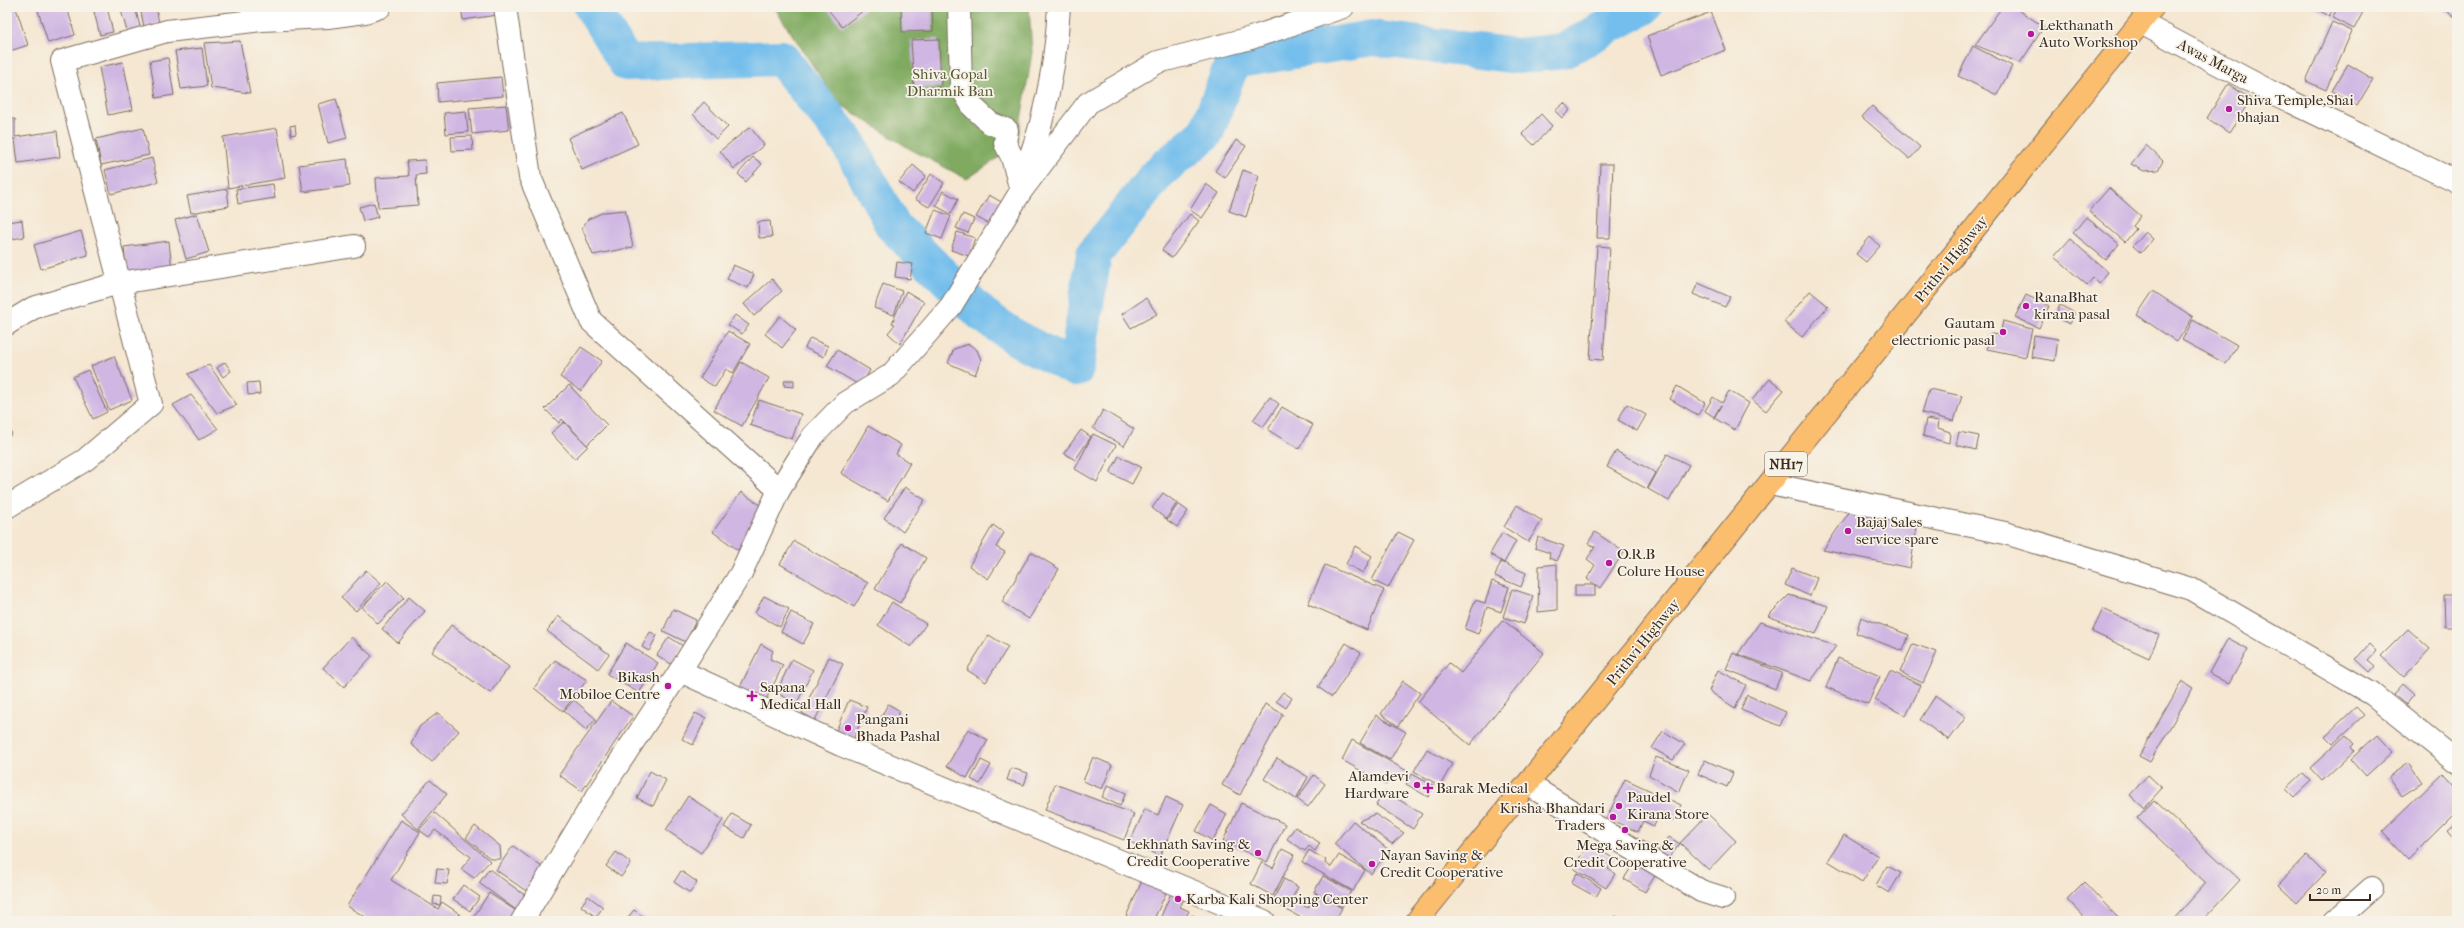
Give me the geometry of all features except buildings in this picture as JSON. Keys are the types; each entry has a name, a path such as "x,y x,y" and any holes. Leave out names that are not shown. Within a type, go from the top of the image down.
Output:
{"highway":[{"name":"Prithvi Highway","path":"1417,921 2147,15"}],"street":[{"path":"7,507 85,460 151,404 62,61 167,31 262,20 328,18 365,12 380,7"},
{"path":"505,7 530,177 591,321 779,490"},
{"path":"959,7 961,87 973,106 990,123 1007,130 1005,143 1012,156 1020,191"},
{"path":"1020,191 1024,170 1041,125 1052,80 1058,38 1059,7"},
{"path":"522,921 596,798 680,671 741,573 779,490 813,436 845,403 891,375 951,306 1020,191 1088,103 1158,62 1251,38 1343,7"},
{"name":"Awas Marga","path":"2147,15 2275,94 2457,182"},
{"path":"7,324 32,308 119,283 354,246"},
{"path":"1770,484 2005,533 2191,589 2372,694 2457,762"},
{"path":"680,671 834,742 1264,921"},
{"path":"1528,785 1701,891 1723,898"},
{"path":"2335,921 2372,888"}],"green space":[{"name":"Shiva Gopal Dharmik Ban","path":"774,7 1029,7 1032,53 1017,145 967,179 910,149 837,102"}],"waterway":[{"path":"592,7 626,63 781,58 847,141 893,226 983,315 1018,339 1076,369 1094,254 1159,172 1206,133 1233,61 1372,38 1518,56 1563,51 1644,7"}],"place":[{"name":"Lekthanath Auto Workshop","path":"2031,34"},
{"name":"Shiva Temple,Shai bhajan","path":"2229,109"},
{"name":"RanaBhat kirana pasal","path":"2026,306"},
{"name":"Gautam electrionic pasal","path":"2003,332"},
{"name":"Bajaj Sales service spare","path":"1848,531"},
{"name":"O.R.B Colure House","path":"1609,563"},
{"name":"Bikash Mobiloe Centre","path":"668,686"},
{"name":"Sapana Medical Hall","path":"752,696"},
{"name":"Pangani Bhada Pashal","path":"848,728"},
{"name":"Alamdevi Hardware","path":"1417,785"},
{"name":"Barak Medical","path":"1428,788"},
{"name":"Paudel Kirana Store","path":"1619,806"},
{"name":"Krisha Bhandari Traders","path":"1613,817"},
{"name":"Mega Saving & Credit Cooperative","path":"1625,830"},
{"name":"Lekhnath Saving & Credit Cooperative","path":"1258,853"},
{"name":"Nayan Saving & Credit Cooperative","path":"1372,864"},
{"name":"Karba Kali Shopping Center","path":"1178,899"}]}
